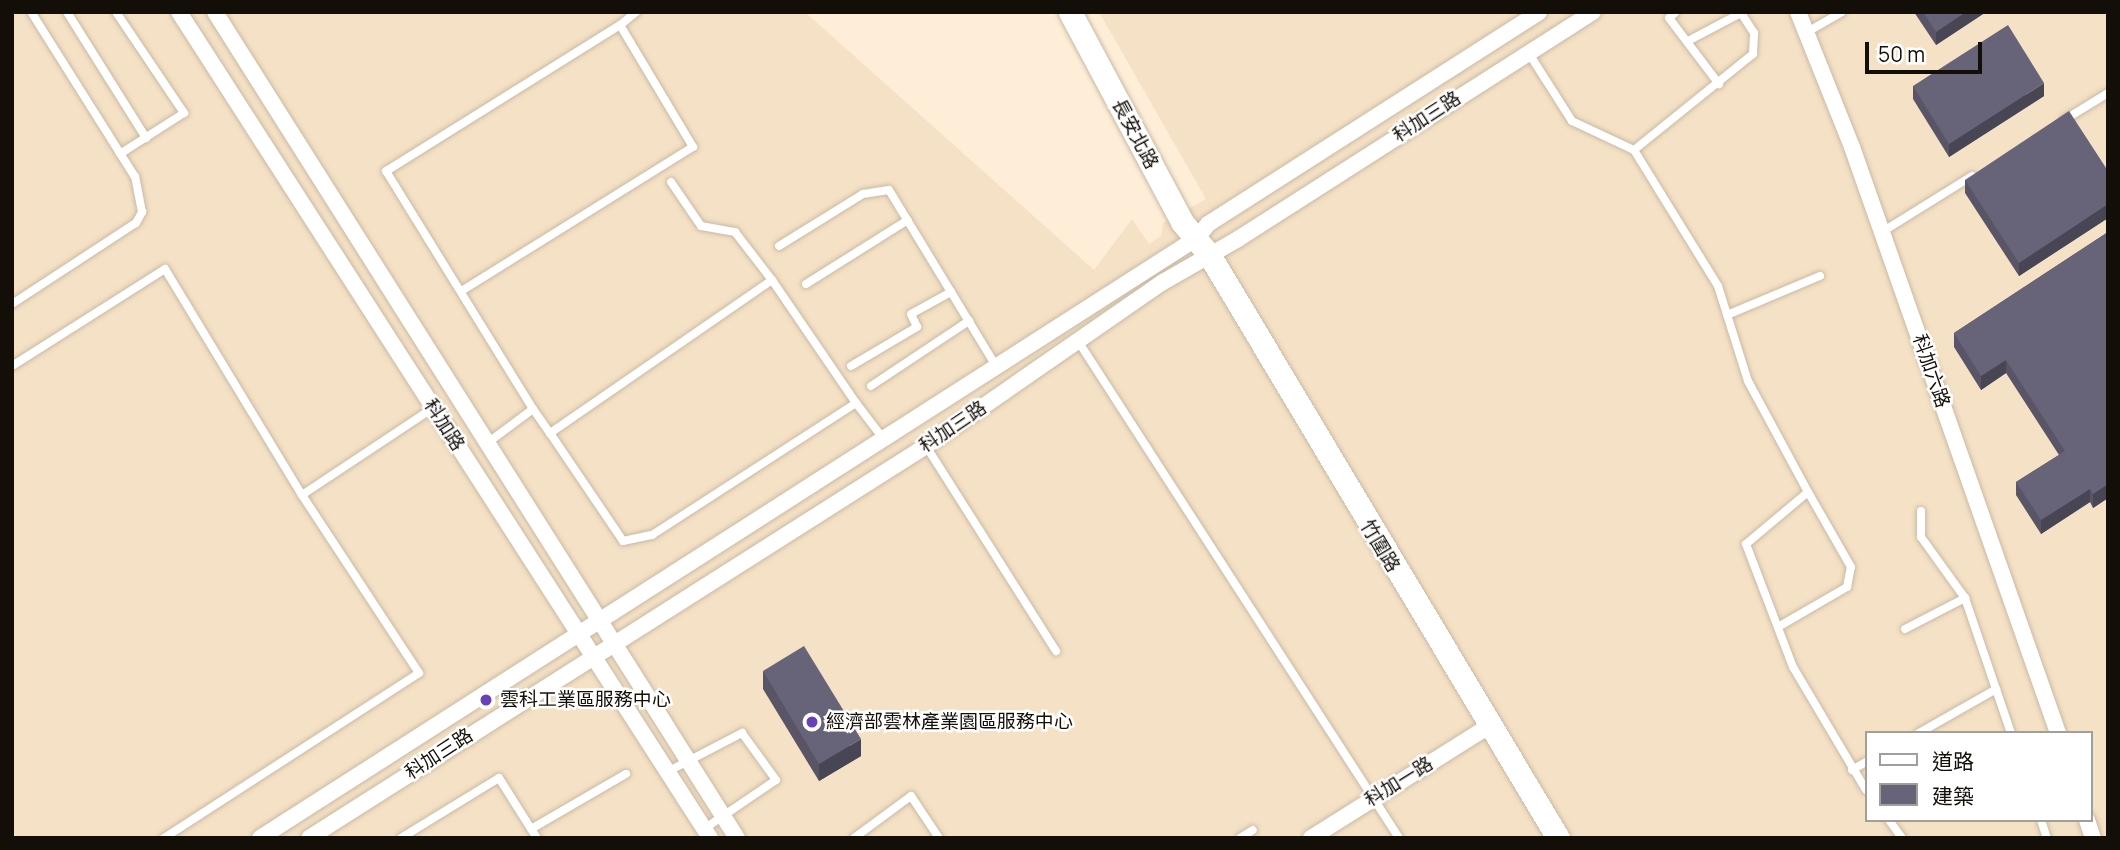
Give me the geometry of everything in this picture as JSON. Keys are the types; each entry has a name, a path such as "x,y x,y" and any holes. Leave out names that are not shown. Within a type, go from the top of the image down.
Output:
{"street":[{"name":"科加路","path":"179,12 707,833"},
{"name":"科加路","path":"215,12 490,441 596,620 737,838"},
{"name":"長安北路","path":"1070,12 1182,222 1204,249"},
{"name":"科加三路","path":"309,838 555,678 614,648 926,446 1163,282 1204,249 1208,224 1539,12"},
{"name":"科加三路","path":"260,838 995,364 1204,249 1593,12"},
{"name":"科加六路","path":"1798,12 1882,232 2057,731"},
{"name":"竹圍路","path":"1204,249 1487,727 1558,838"},
{"name":"科加一路","path":"1311,838 1487,727"}],"lane":[{"path":"12,304 136,223 142,212 141,197 120,154 31,12"},
{"path":"67,12 146,138"},
{"path":"116,12 184,113 120,154"},
{"path":"636,12 620,25 386,171 463,290 533,410 623,541 652,535 856,403"},
{"path":"1676,12 1669,18 1719,84"},
{"path":"1807,32 1842,12"},
{"path":"1634,150 1753,54 1754,33 1741,13 1688,41"},
{"path":"463,290 693,147 620,25"},
{"path":"1528,52 1572,121 1634,150 1718,286 1748,381 1851,567 1847,587 1778,627"},
{"path":"2048,130 2108,93"},
{"path":"1882,232 1977,173"},
{"path":"671,182 701,226 735,232 882,437"},
{"path":"779,246 863,194 890,190 995,364"},
{"path":"806,284 908,220"},
{"path":"12,366 165,269 302,495 419,673 164,838"},
{"path":"1727,316 1820,276"},
{"path":"550,433 772,280"},
{"path":"851,366 917,327 911,314 951,292"},
{"path":"871,386 969,321"},
{"path":"1078,341 1399,838"},
{"path":"302,495 433,408"},
{"path":"490,441 533,410"},
{"path":"926,446 1056,651"},
{"path":"1808,492 1746,544 1793,667 1864,787"},
{"path":"1921,511 1921,537 1965,598 2010,731"},
{"path":"1905,629 1965,598"},
{"path":"1923,731 1996,690"},
{"path":"667,772 742,733 776,780 723,816 707,833"},
{"path":"1852,770 1864,763"},
{"path":"531,829 626,774"},
{"path":"401,838 499,778 537,838"},
{"path":"854,838 911,796 939,838"},
{"path":"1890,822 1902,838"},
{"path":"1240,838 1253,830"}],"shaded area":[{"path":"12,12 805,12 1094,270 1132,219 1149,244 1161,236 1163,223 1206,199 1099,12 2108,12 2108,838 12,838"}],"building":[{"path":"1923,12 1966,12 1936,32"},
{"path":"2008,25 2044,83 1949,144 1913,86"},
{"path":"2069,111 2108,171 2108,204 2019,263 1965,180"},
{"path":"2108,232 2108,484 2093,494 2090,489 2041,520 2016,482 2065,451 2006,360 1981,376 1954,333"},
{"name":"經濟部雲林產業園區服務中心","path":"804,646 861,739 819,764 763,671"}],"place":[{"name":"雲科工業區服務中心","path":"486,700"},
{"name":"經濟部雲林產業園區服務中心","path":"812,722"}]}
